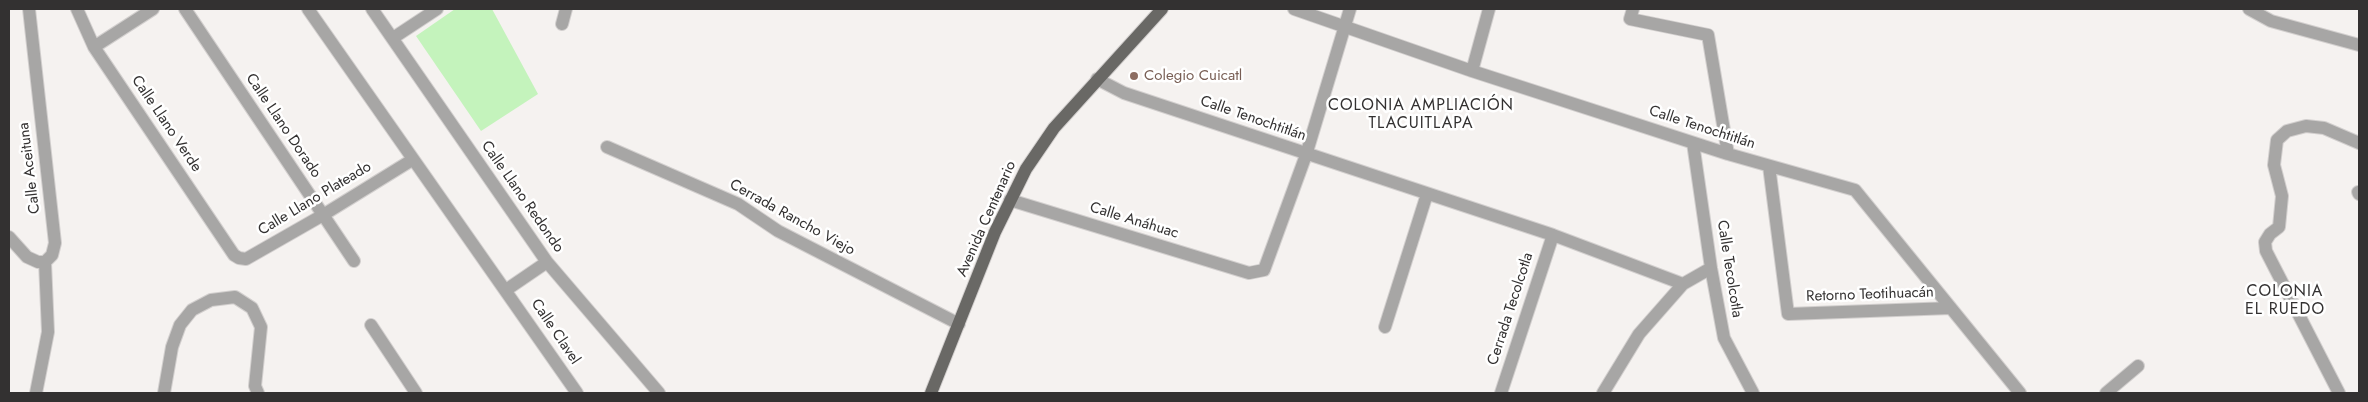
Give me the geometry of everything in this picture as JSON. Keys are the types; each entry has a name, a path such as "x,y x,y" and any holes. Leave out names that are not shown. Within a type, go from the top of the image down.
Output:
{"main road":[{"name":"Avenida Centenario","path":"931,393 995,232 1026,169 1043,143 1097,79 1162,9"}],"street":[{"name":"Calle Aceituna","path":"29,9 55,243 52,255 45,262"},
{"name":"Calle Llano Verde","path":"77,9 94,47 234,255"},
{"path":"94,47 153,9"},
{"name":"Calle Llano Dorado","path":"184,9 354,261"},
{"path":"308,9 412,160 506,290 547,262"},
{"name":"Calle Llano Redondo","path":"372,9 547,262 659,393"},
{"path":"393,38 437,9"},
{"path":"562,24 566,9"},
{"name":"Calle Tenochtitlán","path":"1294,9 1693,143 1855,190 2020,393"},
{"path":"1306,155 1350,9"},
{"path":"1472,70 1489,9"},
{"path":"1633,9 1630,19 1708,35 1728,154"},
{"path":"2249,9 2271,21 2359,45"},
{"name":"Calle Tenochtitlán","path":"1097,79 1124,93 1306,155 1553,235 1683,284"},
{"path":"2339,393 2266,251 2265,242 2270,234 2279,227 2282,196 2274,165 2277,140 2287,130 2306,126 2324,128 2359,143"},
{"name":"Calle Tecolcotla","path":"1693,143 1711,268 1724,338 1754,393"},
{"name":"Cerrada Rancho Viejo","path":"607,147 738,204 778,231 959,324"},
{"name":"Calle Anáhuac","path":"1010,200 1249,273 1264,270 1268,264 1306,155"},
{"name":"Calle Llano Plateado","path":"234,255 246,259 323,215 412,160"},
{"name":"Retorno Teotihuacán","path":"1769,166 1788,314 1951,308"},
{"path":"1385,327 1426,194"},
{"name":"Cerrada Tecolcotla","path":"1501,393 1553,235"},
{"path":"9,237 27,257 38,262 45,262 48,332 36,393"},
{"path":"1603,393 1638,334 1683,284 1711,268"},
{"name":"Calle Clavel","path":"506,290 577,393"},
{"path":"164,393 172,347 180,325 192,310 211,300 235,297 252,308 261,327 255,386 258,393"},
{"path":"371,325 416,393"},
{"path":"2106,393 2138,366"}],"green space":[{"path":"455,9 492,9 538,94 481,131 416,36"}],"place":[{"name":"Colegio Cuicatl","path":"1134,76"}],"district":[{"name":"COLONIA AMPLIACIÓN TLACUITLAPA","path":"1421,115"},
{"name":"COLONIA EL RUEDO","path":"2285,301"}]}
